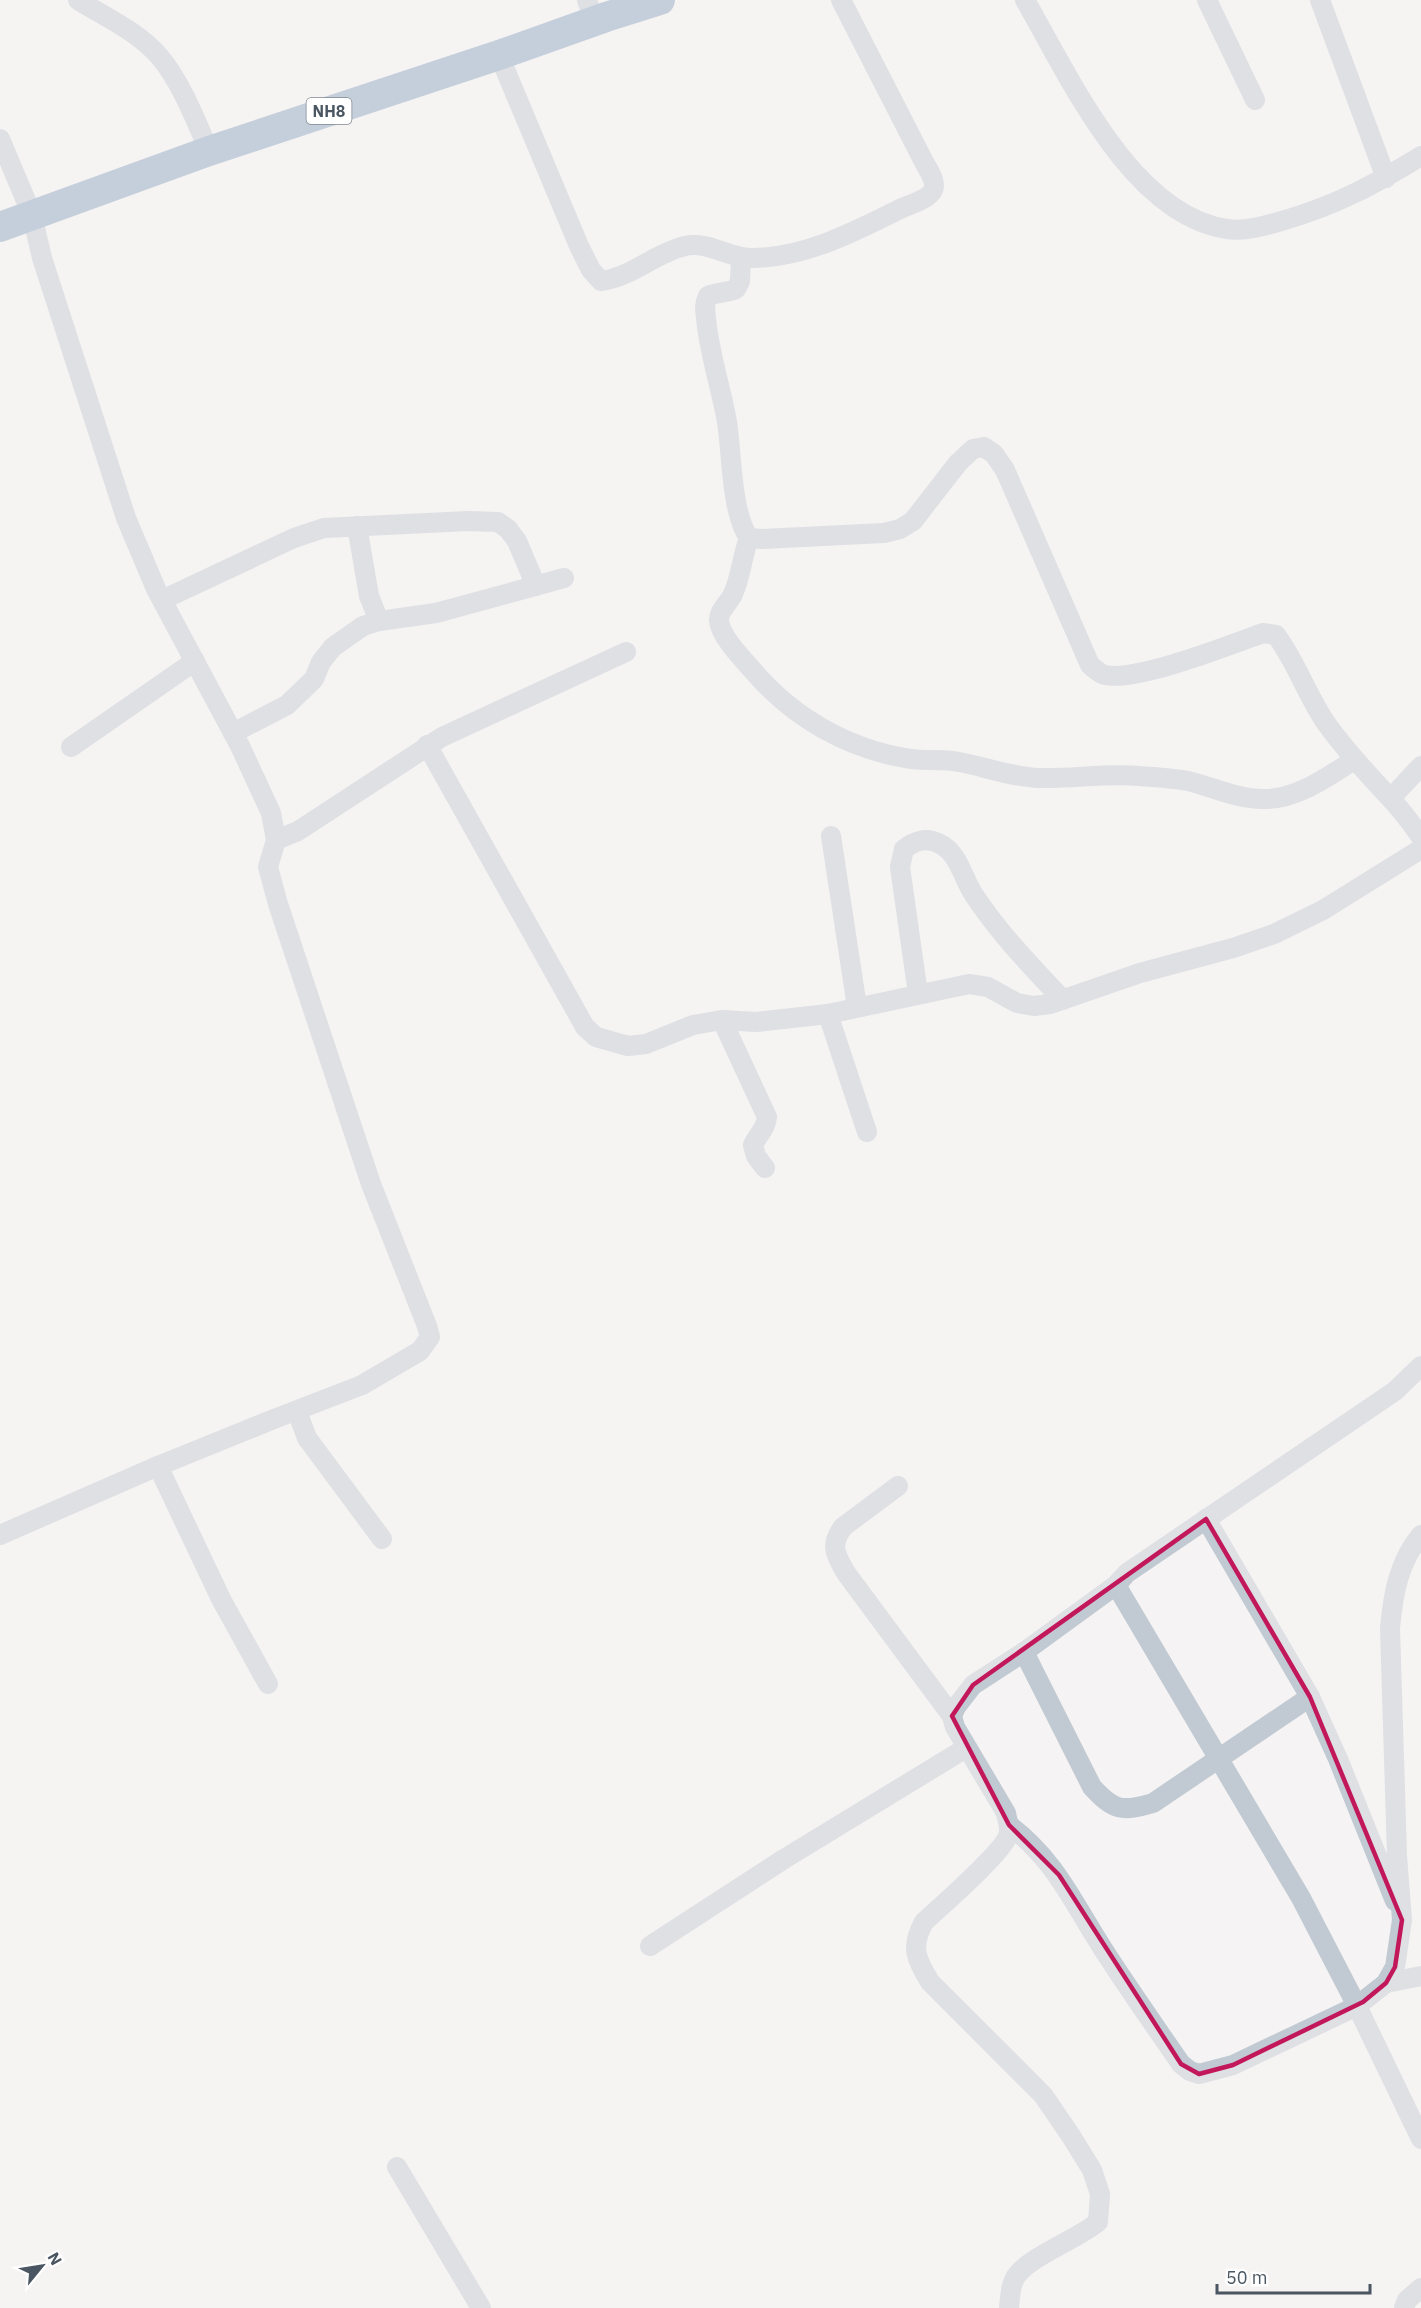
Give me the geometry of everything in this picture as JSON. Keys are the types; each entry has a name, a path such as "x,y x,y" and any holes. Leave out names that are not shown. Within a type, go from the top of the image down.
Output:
{"highway":[{"name":"NH8","path":"0,227 209,151 500,55 591,10 660,0"}],"street":[{"path":"78,0 137,36 159,56 187,101 209,151"},
{"path":"500,55 579,246 591,270 601,281 614,279 654,258 685,246 704,245 741,258 773,256 813,247 847,235 928,195 933,190 934,182 931,174 841,0"},
{"path":"1025,0 1089,110 1127,166 1162,200 1192,219 1228,229 1265,226 1326,208 1386,178 1421,156"},
{"path":"1207,0 1255,100"},
{"path":"1320,0 1386,178"},
{"path":"0,139 32,215 42,258 126,518 162,600 233,733 271,813 276,840 268,867 278,904 371,1184 430,1337 420,1351 372,1380 158,1466 0,1535"},
{"path":"741,258 740,281 736,289 729,292 716,292 708,296 704,303 727,421 738,511 743,529 749,538"},
{"path":"749,538 884,533 900,529 913,521 958,463 973,449 984,447 994,454 1005,470 1090,665 1103,675 1120,676 1170,664 1263,633 1276,635 1287,650 1325,722 1354,760 1391,798 1421,837"},
{"path":"162,600 294,538 324,528 468,521 498,522 508,529 517,541 536,585"},
{"path":"357,526 369,596 379,621"},
{"path":"749,538 742,557 737,585 729,602 719,614 719,623 730,644 771,692 816,726 859,747 907,759 942,759 1002,773 1038,778 1136,776 1185,781 1264,799 1287,795 1314,784 1354,760"},
{"path":"233,733 287,705 314,679 321,662 333,647 363,626 379,621 435,612 564,578"},
{"path":"276,840 298,831 427,746 465,725 626,652"},
{"path":"71,747 195,661"},
{"path":"427,746 585,1028 596,1037 628,1046 646,1044 693,1025 722,1020 756,1022 828,1014 969,984 988,987 1017,1003 1034,1006 1063,1000 1140,973 1233,948 1274,934 1323,910 1421,849"},
{"path":"1391,798 1421,766"},
{"path":"831,836 857,1007"},
{"path":"918,994 900,867 904,849 924,839 939,843 954,856 972,892 992,921 1063,1000"},
{"path":"828,1014 867,1132"},
{"path":"722,1020 767,1117 766,1127 753,1145 756,1156 765,1168"},
{"path":"952,1716 961,1698 973,1685 1024,1652 1116,1585 1127,1573 1395,1391 1421,1366"},
{"path":"297,1411 308,1438 382,1539"},
{"path":"158,1466 222,1601 268,1684"},
{"path":"898,1486 843,1527 834,1545 836,1555 846,1573 952,1716 966,1748 1006,1813 1009,1825 1008,1835 997,1851 924,1922 916,1937 916,1951 921,1968 930,1982 1043,2095 1092,2170 1100,2194 1098,2222 1085,2233 1028,2263 1013,2282 1009,2308"},
{"path":"1206,1519 1310,1696 1338,1759 1402,1920"},
{"path":"1009,1825 1035,1846 1059,1875 1102,1948 1181,2064 1190,2071 1199,2074 1233,2065 1357,2007 1386,1983 1395,1967 1402,1920 1397,1856 1390,1628 1394,1594 1401,1569 1412,1545 1421,1535"},
{"path":"1116,1585 1301,1898 1421,2139"},
{"path":"1024,1652 1092,1787 1104,1800 1119,1809 1136,1808 1153,1803 1310,1696"},
{"path":"650,1946 784,1859 966,1748"},
{"path":"1386,1983 1421,1976"},
{"path":"397,2168 481,2308"},
{"path":"1404,2308 1407,2300 1421,2288"}],"highlighted area":[{"path":"1206,1519 1310,1697 1402,1920 1395,1967 1386,1983 1363,2002 1233,2065 1199,2074 1181,2064 1059,1875 1009,1825 952,1716 973,1685"}]}
